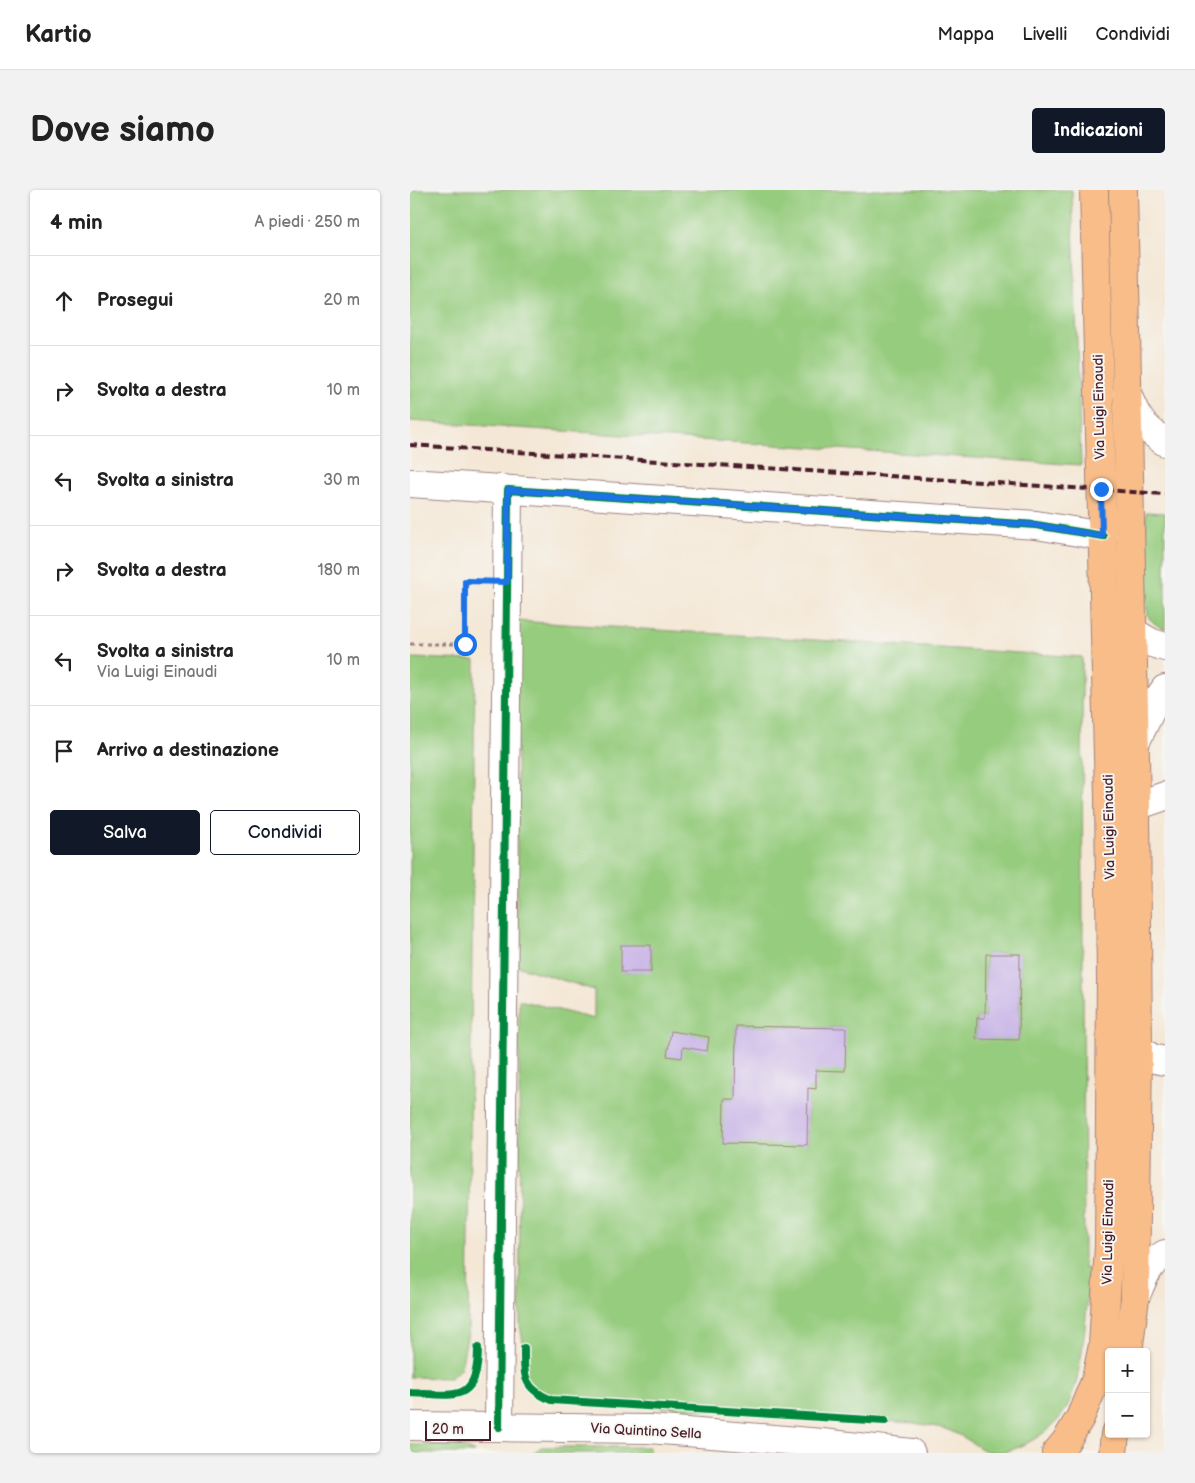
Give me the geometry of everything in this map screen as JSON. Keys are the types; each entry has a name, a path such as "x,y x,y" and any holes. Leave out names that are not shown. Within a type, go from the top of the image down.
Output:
{"main road":[{"name":"Via Luigi Einaudi","path":"1056,1453 1080,1418 1096,1379 1103,1345 1109,1246 1111,979 1109,797 1094,190"},
{"name":"Via Luigi Einaudi","path":"1123,190 1135,742 1138,1048 1135,1298 1129,1348"},
{"path":"1113,1453 1114,1438"}],"street":[{"name":"Via Luigi Einaudi","path":"1128,394 1136,415 1146,430 1165,444"},
{"name":"Via Luigi Einaudi","path":"1129,460 1150,449 1165,444"},
{"path":"410,483 1036,525 1102,536"},
{"path":"499,1428 508,490"},
{"path":"1133,632 1152,643 1165,647"},
{"path":"1135,742 1153,706 1165,689"},
{"path":"1136,806 1165,796"},
{"path":"1138,1048 1151,1058 1165,1062"},
{"path":"1135,1298 1148,1269 1157,1259 1165,1254"},
{"name":"Via Quintino Sella","path":"410,1426 649,1429 822,1443 911,1453"}],"path":[{"path":"410,644 465,644 465,581 507,582"}],"green space":[{"path":"410,190 1072,190 1081,465 410,421"},
{"path":"1146,512 1165,513 1165,629 1156,625 1149,618 1147,611 1145,584"},
{"path":"517,621 1082,657 1084,1269 1089,1269 1086,1320 1081,1359 1073,1393 1060,1418 1046,1431 1026,1444 1007,1451 992,1452 982,1449 948,1430 914,1423 551,1400 529,1386 525,1375 524,1349 520,1325 519,1000 594,1019 594,990 517,966","holes":["622,946 651,946 651,971 622,972","986,954 1020,954 1019,1039 976,1038 977,1018 985,1018","736,1026 846,1028 816,1070 816,1088 808,1088 807,1145 724,1099 735,1099"]},
{"path":"410,658 475,660 468,1332 461,1368 450,1378 410,1377"},
{"path":"410,1445 460,1445 475,1453 410,1453"},
{"path":"541,1447 649,1447 649,1453 533,1453"}],"building":[{"path":"621,945 651,945 651,972 621,972"},
{"path":"986,954 1020,954 1019,1040 976,1039 977,1018 985,1018"},
{"path":"736,1026 846,1028 845,1071 816,1070 816,1089 808,1088 807,1145 723,1143 724,1099 735,1099"},
{"path":"671,1031 709,1037 707,1051 683,1047 682,1058 667,1056"}],"railway":[{"path":"410,445 1165,494"}],"cycle path":[{"path":"499,1427 508,490 1036,525 1103,536"},
{"path":"410,1393 440,1395 461,1392 474,1379 478,1348"},
{"path":"524,1348 525,1374 530,1386 542,1396 551,1400 885,1421"}],"route":[{"path":"465,644 465,581 507,582 508,490 1036,525 1102,536 1101,489"}]}
